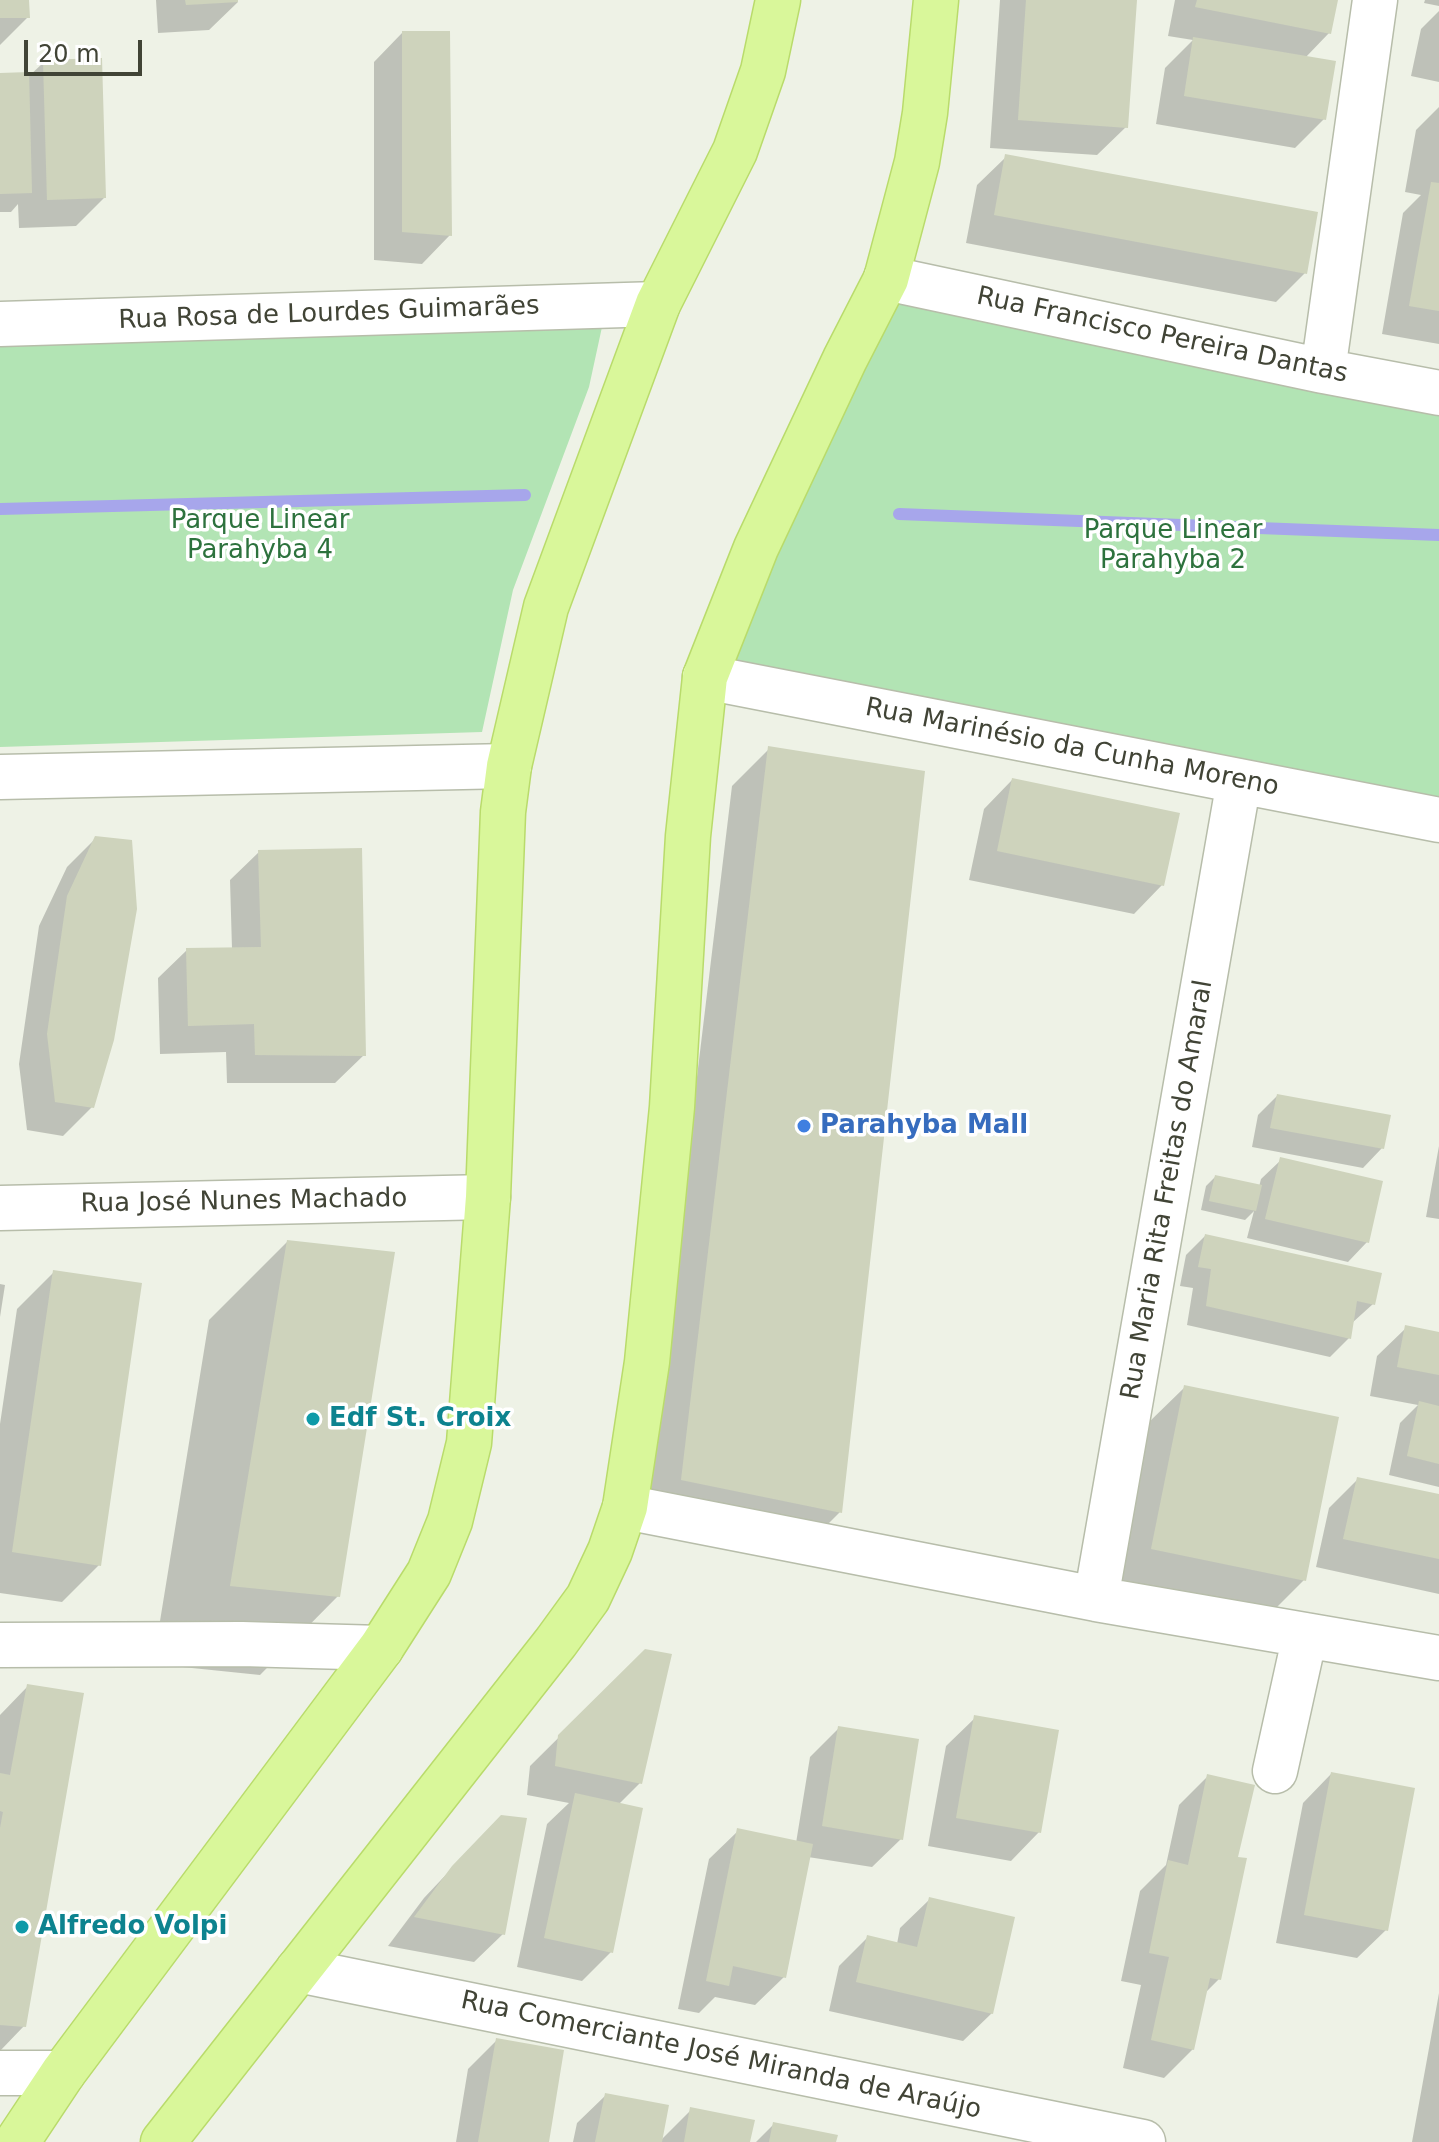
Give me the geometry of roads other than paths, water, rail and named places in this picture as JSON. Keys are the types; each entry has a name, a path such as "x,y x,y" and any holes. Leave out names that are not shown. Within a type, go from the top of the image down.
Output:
{"main road":[{"path":"17,2142 63,2073 381,1648 429,1573 450,1521 469,1443 488,1197 503,812 509,766 546,607 658,304 735,151 763,71 778,0"},
{"path":"163,2142 556,1642 588,1598 610,1551 625,1507 647,1362 665,1187 688,836 705,677 756,548 886,278 917,162 936,0"}],"street":[{"path":"1323,371 1375,0"},
{"name":"Rua Francisco Pereira Dantas","path":"886,278 1439,393"},
{"name":"Rua Rosa de Lourdes Guimarães","path":"0,324 658,304"},
{"name":"Rua Marinésio da Cunha Moreno","path":"705,677 1439,820"},
{"path":"0,777 509,766"},
{"name":"Rua Maria Rita Freitas do Amaral","path":"1096,1599 1239,781"},
{"name":"Rua José Nunes Machado","path":"0,1208 488,1197"},
{"path":"625,1507 1096,1599 1439,1658"},
{"path":"1275,1771 1305,1635"},
{"path":"0,1645 242,1644 381,1648"},
{"name":"Rua Comerciante José Miranda de Araújo","path":"298,1970 1143,2142"},
{"path":"0,2073 63,2073"}],"waterway":[{"path":"0,509 525,495"},
{"path":"899,514 1439,535"}],"place":[{"name":"Parahyba Mall","path":"804,1126"},
{"name":"Edf St. Croix","path":"313,1419"},
{"name":"Alfredo Volpi","path":"22,1927"}],"park label":[{"name":"Parque Linear Parahyba 4","path":"260,536"},
{"name":"Parque Linear Parahyba 2","path":"1173,546"}]}
